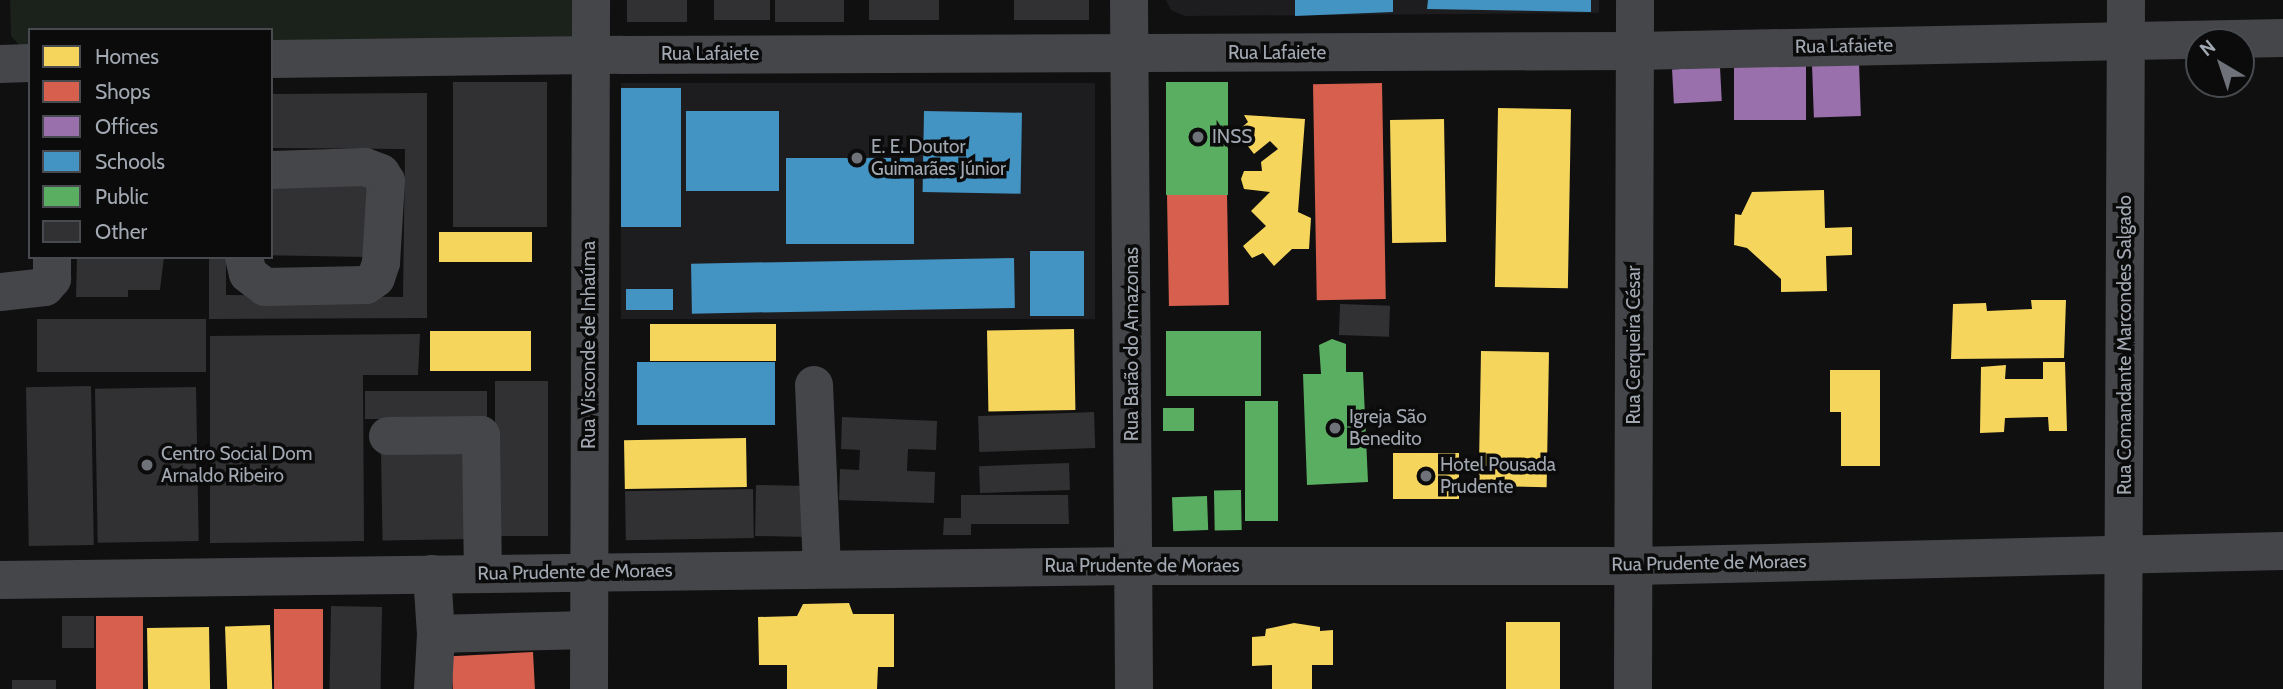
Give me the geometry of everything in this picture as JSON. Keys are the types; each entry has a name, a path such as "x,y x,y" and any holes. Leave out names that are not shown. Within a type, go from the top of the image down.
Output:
{"street":[{"name":"Rua Visconde de Inhaúma","path":"589,689 591,0"},
{"name":"Rua Barão do Amazonas","path":"1129,0 1134,689"},
{"name":"Rua Cerqueira César","path":"1633,689 1635,0"},
{"name":"Rua Comandante Marcondes Salgado","path":"2123,689 2126,0"},
{"name":"Rua Lafaiete","path":"273,59 591,55 1635,51 2283,38"},
{"path":"0,64 28,63"},
{"path":"244,259 248,274 265,287 366,285 376,278 381,263 386,181 381,173 365,167 273,170"},
{"path":"0,292 45,287 52,279 52,259"},
{"path":"814,385 822,569"},
{"path":"388,436 481,435 483,573"},
{"name":"Rua Prudente de Moraes","path":"0,580 1134,566 1634,566 2283,551"},
{"path":"432,573 436,634 433,689"},
{"path":"436,634 589,630"}],"shaded area":[{"path":"10,0 573,0 573,38 273,44 273,28 28,28 28,48 21,47 11,36"},
{"path":"1166,0 1599,0 1599,13 1185,16 1171,10"},
{"name":"E. E. Doutor Guimarães Júnior","path":"621,83 1095,83 1095,319 621,319"}],"building: Homes":[{"path":"1498,108 1571,109 1568,288 1495,287"},
{"path":"1244,115 1305,119 1298,212 1311,218 1309,249 1292,249 1274,266 1263,253 1252,258 1243,246 1266,226 1251,211 1270,192 1244,189 1241,179 1244,171 1262,171 1261,162 1278,149 1270,141 1254,154 1243,140 1248,137 1241,128 1248,122"},
{"path":"1444,119 1446,242 1392,243 1390,120"},
{"path":"1824,190 1825,228 1852,227 1852,255 1826,256 1827,291 1781,292 1781,279 1747,248 1734,245 1735,214 1741,215 1752,192"},
{"path":"439,232 532,232 532,262 439,262"},
{"path":"2031,300 2066,300 2064,358 1951,359 1953,304 1986,303 1987,311 2032,309"},
{"path":"650,324 776,324 776,361 650,361"},
{"path":"1074,329 1075,410 988,412 987,331"},
{"path":"430,331 531,331 531,371 430,371"},
{"path":"1481,351 1549,352 1547,487 1479,486"},
{"path":"2043,362 2065,362 2067,431 2049,431 2048,417 2005,418 2004,432 1980,433 1981,367 2006,365 2005,379 2043,379"},
{"path":"1830,370 1880,370 1880,466 1841,466 1841,412 1830,412"},
{"path":"746,438 747,487 625,489 624,440"},
{"name":"Hotel Pousada Prudente","path":"1393,453 1459,453 1459,499 1393,499"},
{"path":"849,603 853,614 894,614 894,667 878,667 877,689 787,689 787,665 759,665 758,617 797,616 803,604"},
{"path":"1506,622 1560,622 1560,689 1506,689"},
{"path":"1294,623 1320,627 1320,631 1333,630 1333,665 1312,665 1312,689 1272,689 1272,665 1252,666 1252,637 1265,636 1266,629"},
{"path":"270,625 272,689 227,689 225,627"},
{"path":"209,627 210,689 148,689 147,628"}],"building: Shops":[{"path":"1382,83 1386,299 1317,300 1313,84"},
{"path":"1227,194 1229,305 1169,306 1167,195"},
{"path":"274,609 323,609 323,689 274,689"},
{"path":"96,616 143,616 143,689 96,689"},
{"path":"533,652 535,689 453,689 451,656"}],"building: Offices":[{"path":"1734,61 1806,61 1806,120 1734,120"},
{"path":"1859,63 1861,116 1814,118 1812,65"},
{"path":"1720,67 1722,101 1674,103 1672,70"}],"building: Schools":[{"path":"1295,0 1393,0 1393,12 1295,16"},
{"path":"1428,0 1591,0 1591,12 1427,9"},
{"path":"621,88 681,88 681,227 621,227"},
{"path":"686,111 779,111 779,191 686,191"},
{"path":"924,111 1022,113 1021,194 923,192"},
{"path":"786,158 914,158 914,244 786,244"},
{"path":"1030,251 1084,251 1084,316 1030,316"},
{"path":"1014,258 1015,308 692,314 691,264"},
{"path":"626,289 673,289 673,310 626,310"},
{"path":"637,362 775,362 775,425 637,425"}],"building: Public":[{"name":"INSS","path":"1166,82 1228,82 1228,195 1166,195"},
{"path":"1166,331 1261,331 1261,396 1166,396"},
{"name":"Igreja São Benedito","path":"1332,339 1346,344 1346,372 1363,372 1368,482 1307,485 1303,374 1321,374 1319,345"},
{"path":"1245,401 1278,401 1278,521 1245,521"},
{"path":"1163,408 1194,408 1194,431 1163,431"},
{"path":"1214,490 1241,490 1242,530 1215,530"},
{"path":"1207,496 1208,530 1173,531 1172,497"}],"building: Other":[{"path":"627,0 687,0 687,22 627,22"},
{"path":"714,0 770,0 770,20 714,20"},
{"path":"775,0 844,0 844,22 775,22"},
{"path":"869,0 939,0 939,20 869,20"},
{"path":"1014,0 1089,0 1089,20 1014,20"},
{"path":"453,82 547,82 547,227 453,227"},
{"path":"427,93 427,318 209,319 209,259 226,259 226,295 403,297 405,149 273,148 273,94"},
{"path":"273,173 368,175 367,257 273,255"},
{"path":"77,259 164,259 160,290 128,290 128,297 76,297"},
{"path":"1340,304 1390,306 1389,337 1339,335"},
{"path":"37,319 206,319 206,372 37,372"},
{"path":"420,334 418,375 363,375 364,541 210,543 210,336"},
{"path":"495,381 548,381 548,536 495,536"},
{"path":"91,386 94,545 29,546 26,387"},
{"name":"Centro Social Dom Arnaldo Ribeiro","path":"196,387 199,541 98,543 95,389"},
{"path":"365,391 487,391 487,419 365,419"},
{"path":"1094,412 1095,448 979,452 978,416"},
{"path":"842,417 937,421 936,450 908,449 907,471 935,472 934,503 839,500 840,469 859,470 860,450 841,449"},
{"path":"469,451 471,539 383,541 381,453"},
{"path":"1069,463 1070,490 980,493 979,466"},
{"path":"756,485 808,486 807,537 755,536"},
{"path":"753,489 754,538 626,540 625,491"},
{"path":"961,495 1068,495 1069,524 971,524 971,535 943,535 944,518 961,518"},
{"path":"331,606 382,607 381,689 330,689"},
{"path":"62,616 94,616 94,648 62,648"},
{"path":"12,680 56,680 56,689 12,689"}],"place":[{"name":"INSS","path":"1198,137"},
{"name":"E. E. Doutor Guimarães Júnior","path":"857,158"},
{"name":"Igreja São Benedito","path":"1335,428"},
{"name":"Centro Social Dom Arnaldo Ribeiro","path":"147,465"},
{"name":"Hotel Pousada Prudente","path":"1426,476"}]}
